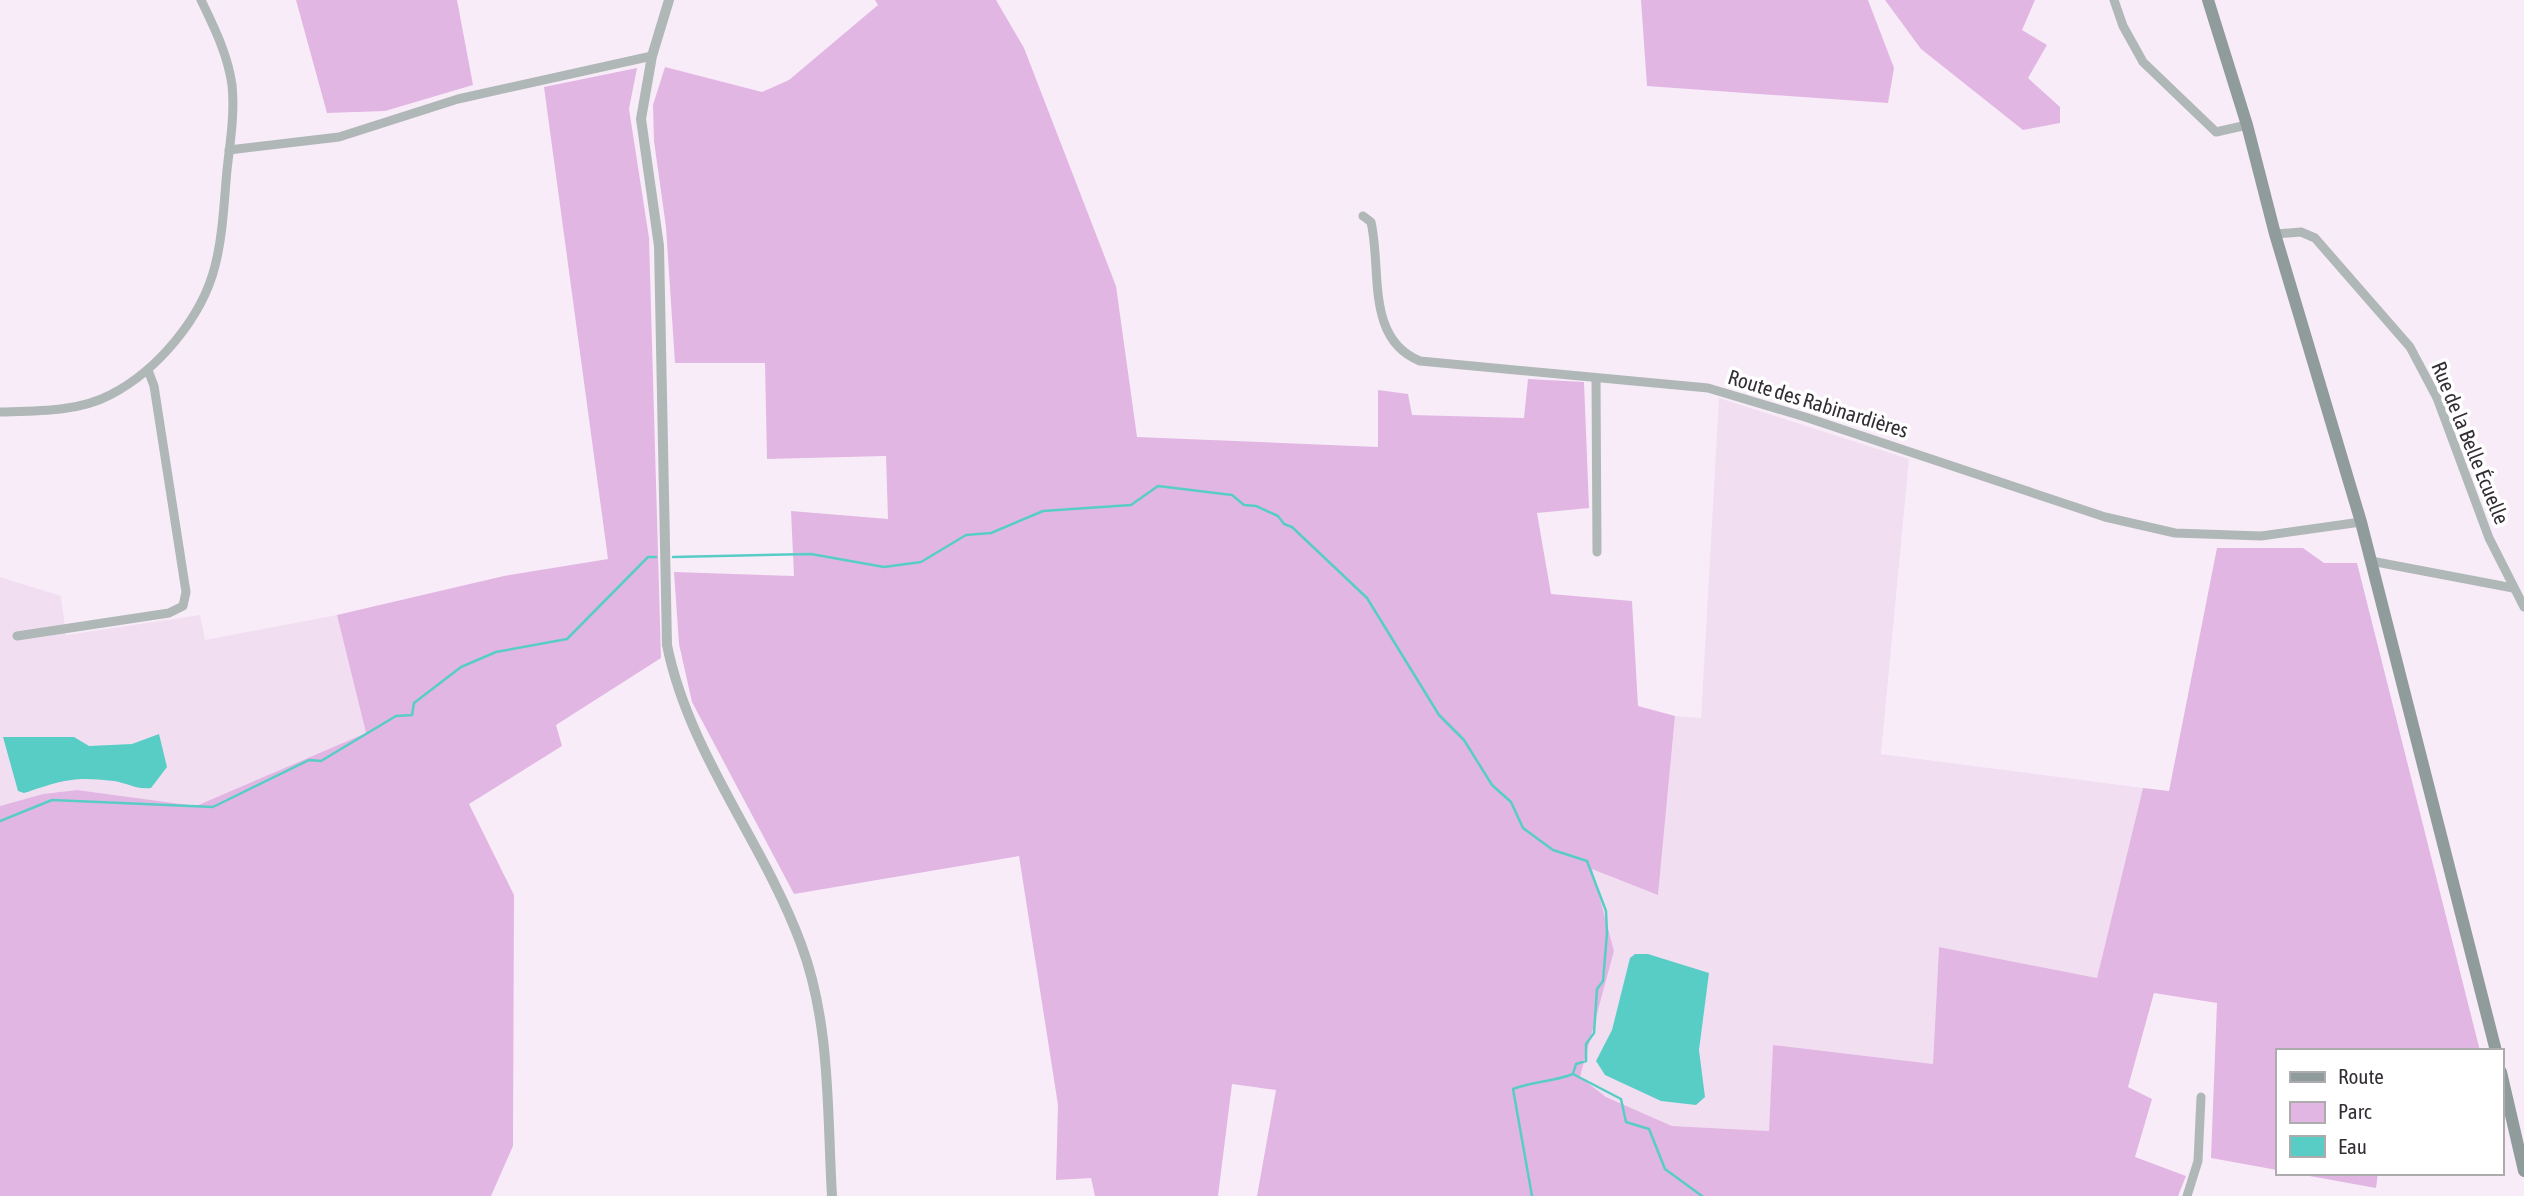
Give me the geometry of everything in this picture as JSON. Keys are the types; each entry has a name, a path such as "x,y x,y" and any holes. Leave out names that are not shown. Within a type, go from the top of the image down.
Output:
{"main road":[{"path":"2208,0 2247,125 2275,234 2361,522 2495,1049"},
{"path":"2503,1081 2524,1171"}],"street":[{"path":"0,412 78,405 107,397 148,370 181,332 202,300 215,268 229,150 232,85 220,42 201,0"},
{"path":"669,0 652,56 641,118 659,246 667,645 686,715 775,886 801,943 814,985 822,1034 832,1196"},
{"path":"2114,0 2143,62 2216,132 2247,125"},
{"path":"229,150 339,137 458,99 652,56"},
{"name":"Route des Rabinardières","path":"1363,216 1371,222 1377,246 1384,323 1393,343 1401,352 1420,361 1707,388 1805,416 2105,517 2175,533 2261,536 2361,522"},
{"name":"Rue de la Belle Écuelle","path":"2275,234 2301,232 2315,238 2410,347 2437,398 2473,500 2524,607"},
{"path":"17,636 169,613 183,606 186,592 154,386 148,370"},
{"path":"1596,379 1597,552"},
{"path":"2371,561 2513,588"},
{"path":"2187,1196 2198,1161 2201,1097"}],"shaded area":[{"path":"1719,398 1909,459 1881,754 2143,788 2097,978 1939,947 1933,1064 1774,1045 1769,1131 1672,1126 1606,1097 1580,1077 1614,951 1591,868 1658,894 1675,716 1701,718"},
{"path":"0,577 61,596 66,635 200,615 205,640 337,615 366,733 196,806 77,790 43,794 0,806"}],"green space":[{"path":"296,0 457,0 473,85 385,111 327,113"},
{"path":"875,0 996,0 1024,48 1116,286 1137,437 1378,447 1378,390 1408,394 1412,415 1524,418 1528,379 1584,382 1589,508 1537,513 1551,594 1632,601 1638,706 1675,716 1658,895 1592,869 1614,951 1580,1077 1606,1097 1672,1126 1769,1131 1773,1045 1933,1064 1939,947 2097,978 2143,788 2169,791 2217,548 2303,548 2324,563 2357,563 2479,1049 2276,1049 2276,1170 2211,1158 2217,1003 2154,993 2128,1087 2152,1099 2135,1157 2186,1176 2178,1196 1257,1196 1276,1090 1232,1084 1218,1196 1095,1196 1091,1178 1056,1180 1058,1105 1019,856 794,894 692,702 679,644 674,572 794,576 791,511 888,519 886,456 767,459 765,363 675,363 666,227 654,141 653,105 665,67 762,92 789,80 878,5"},
{"path":"1641,0 1868,0 1894,68 1888,103 1647,86"},
{"path":"1885,0 2035,0 2022,30 2047,45 2028,78 2060,107 2060,123 2023,130 1921,49"},
{"path":"637,68 629,109 649,238 661,658 556,725 562,746 469,804 514,895 513,1146 491,1196 0,1196 0,806 43,794 77,790 196,806 366,733 337,615 504,576 608,559 544,87"},
{"path":"2304,1175 2378,1175 2376,1188"}],"water":[{"path":"159,734 167,767 151,788 114,781 78,779 24,793 18,791 3,737 74,737 89,746 132,744"},
{"path":"1635,954 1648,954 1709,973 1699,1050 1705,1097 1696,1105 1661,1101 1605,1075 1596,1061 1612,1030 1630,958"}],"waterway":[{"path":"673,557 811,554 884,567 921,562 966,535 991,533 1043,511 1131,505 1158,486 1232,495 1244,505 1256,506 1278,516 1367,598 1439,715 1464,740 1492,785 1511,802 1523,828 1553,850 1587,861 1606,911 1607,933 1603,981 1597,989 1594,1033 1586,1044 1586,1061 1576,1064 1573,1074"},
{"path":"0,821 52,800 213,807 309,760 321,761 396,716 412,715 414,703 461,667 496,652 567,639 648,557 656,557"},
{"path":"1532,1196 1513,1089 1573,1074 1621,1099 1626,1122 1649,1129 1665,1169 1702,1196"}]}
